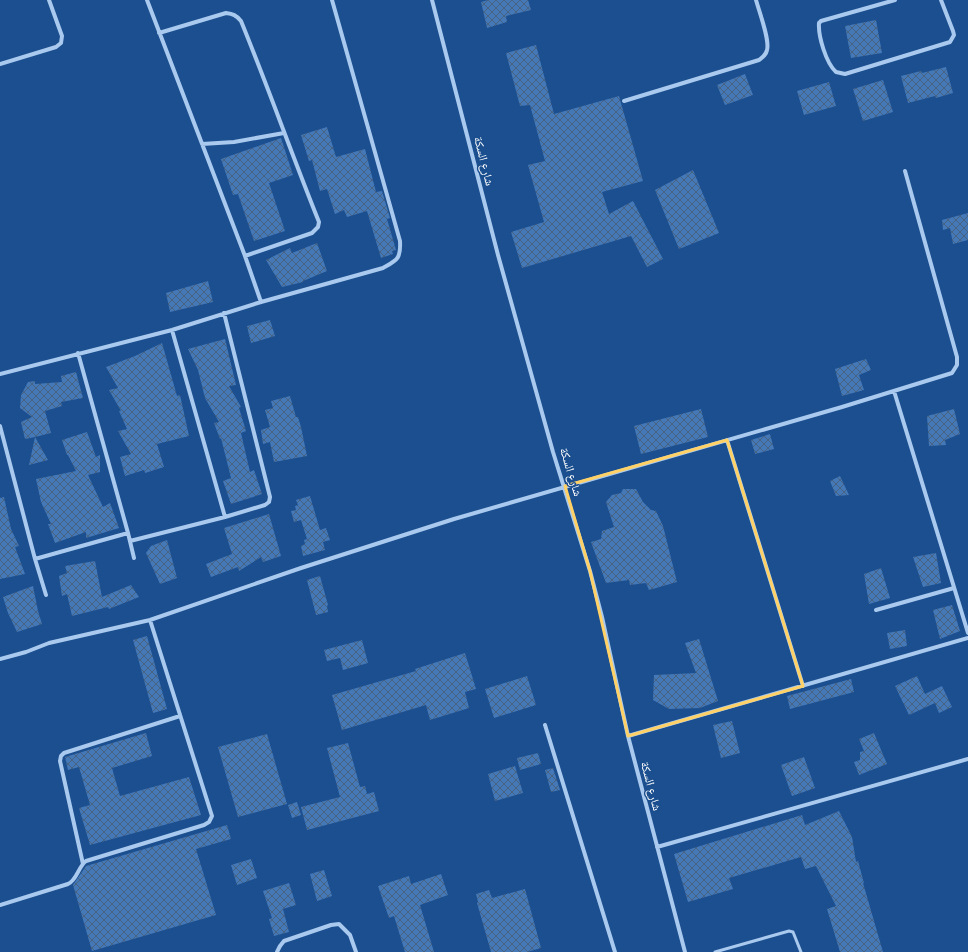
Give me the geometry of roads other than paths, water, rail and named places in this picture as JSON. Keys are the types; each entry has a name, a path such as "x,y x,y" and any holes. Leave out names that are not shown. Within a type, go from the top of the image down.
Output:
{"street":[{"path":"0,64 56,47 61,43 62,36 49,0"},
{"path":"146,0 245,256 261,302"},
{"path":"0,374 172,330 261,302 383,268 396,261 401,253 400,241 332,0"},
{"name":"شارع السكة","path":"433,0 498,256 553,452 565,486 590,571 602,617 628,736 685,952"},
{"path":"624,101 759,60 764,56 767,50 765,34 756,0"},
{"path":"895,0 819,23 820,38 830,64 836,72 845,74 950,42 954,35 941,0"},
{"path":"159,33 226,13 237,16 241,20 261,69 319,222 318,227 312,233 245,256"},
{"path":"202,144 234,142 284,133"},
{"path":"0,659 26,652 49,643 150,620 384,541 565,486 952,373 957,364 957,357 905,171"},
{"path":"130,541 225,517 265,505 269,502 270,497 224,313"},
{"path":"172,330 225,517"},
{"path":"78,353 134,558"},
{"path":"894,391 968,634"},
{"path":"0,426 46,596"},
{"path":"726,440 803,686"},
{"path":"35,559 128,533"},
{"path":"876,610 954,588"},
{"path":"82,864 204,825 209,822 212,816 150,620"},
{"path":"628,736 968,638"},
{"path":"0,905 68,884 74,880 82,864 60,761 61,756 64,753 77,748 180,716"},
{"path":"545,725 615,952"},
{"path":"657,848 968,759"},
{"path":"277,952 284,941 331,925 339,924 350,935 356,952"}],"lane":[{"path":"715,952 789,930 793,932 801,952"}]}
